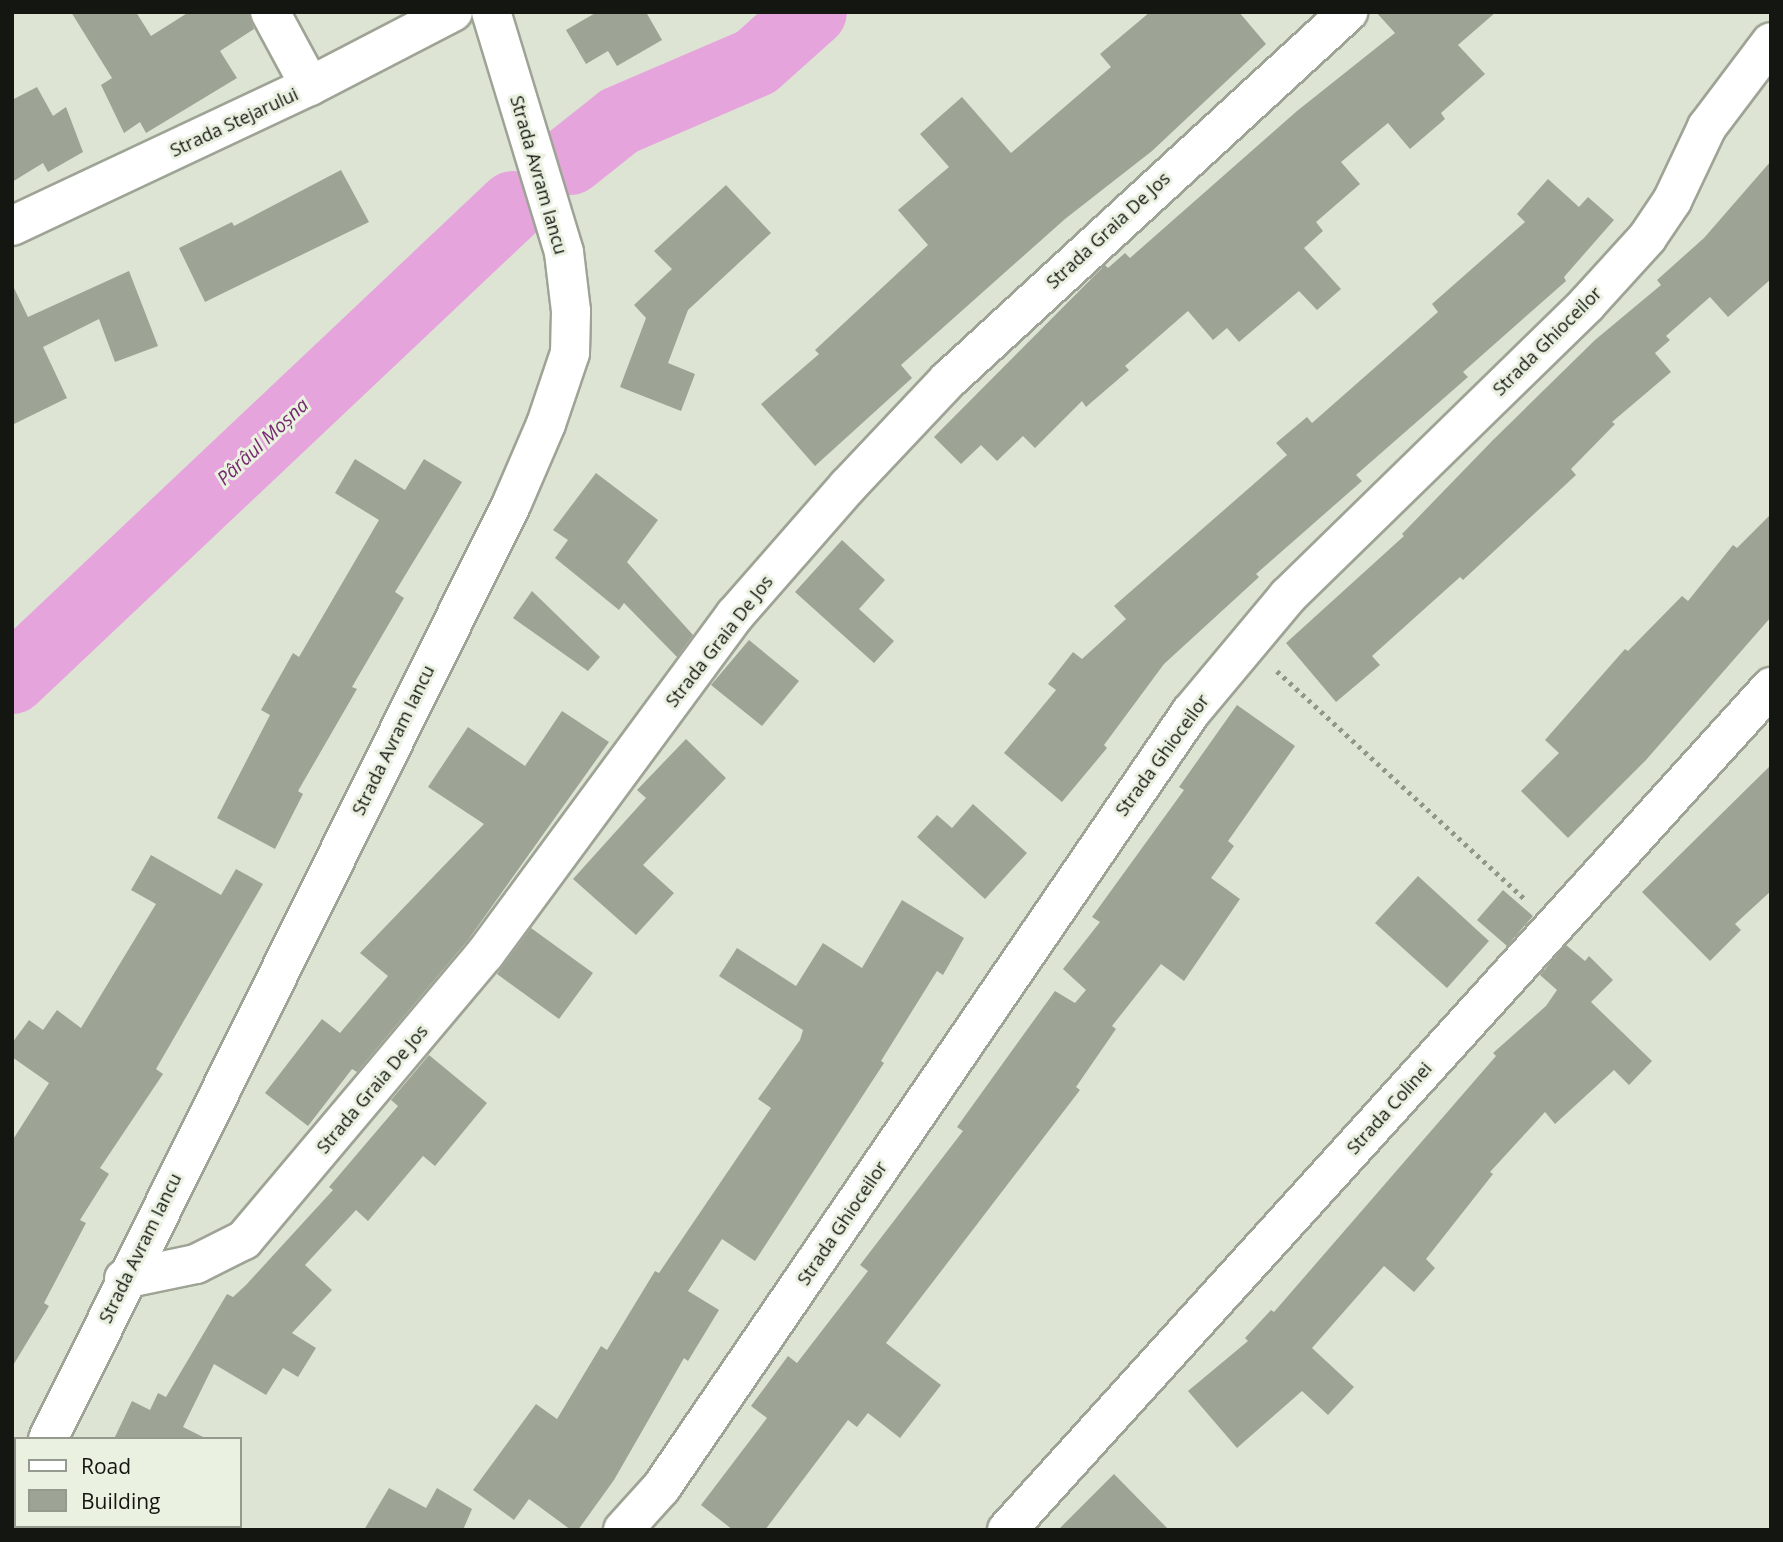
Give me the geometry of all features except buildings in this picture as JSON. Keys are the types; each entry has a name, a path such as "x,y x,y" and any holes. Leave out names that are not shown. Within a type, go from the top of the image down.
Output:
{"street":[{"path":"270,12 310,86"},
{"name":"Strada Stejarului","path":"12,226 310,86 453,12"},
{"name":"Strada Avram Iancu","path":"49,1437 124,1279 512,503 546,424 570,353 571,311 564,252 491,12"},
{"name":"Strada Graia De Jos","path":"124,1279 196,1264 244,1240 485,954 735,615 848,486 948,380 1348,12"},
{"name":"Strada Ghioceilor","path":"623,1530 661,1488 1191,712 1287,596 1586,304 1647,238 1672,201 1707,127 1771,42"},
{"name":"Strada Colinei","path":"1007,1530 1771,687"}],"path":[{"path":"1248,644 1554,926"}],"waterway":[{"name":"Pârâul Moșna","path":"570,160 619,121 756,62 812,12"},
{"name":"Pârâul Moșna","path":"12,679 513,206"}]}
